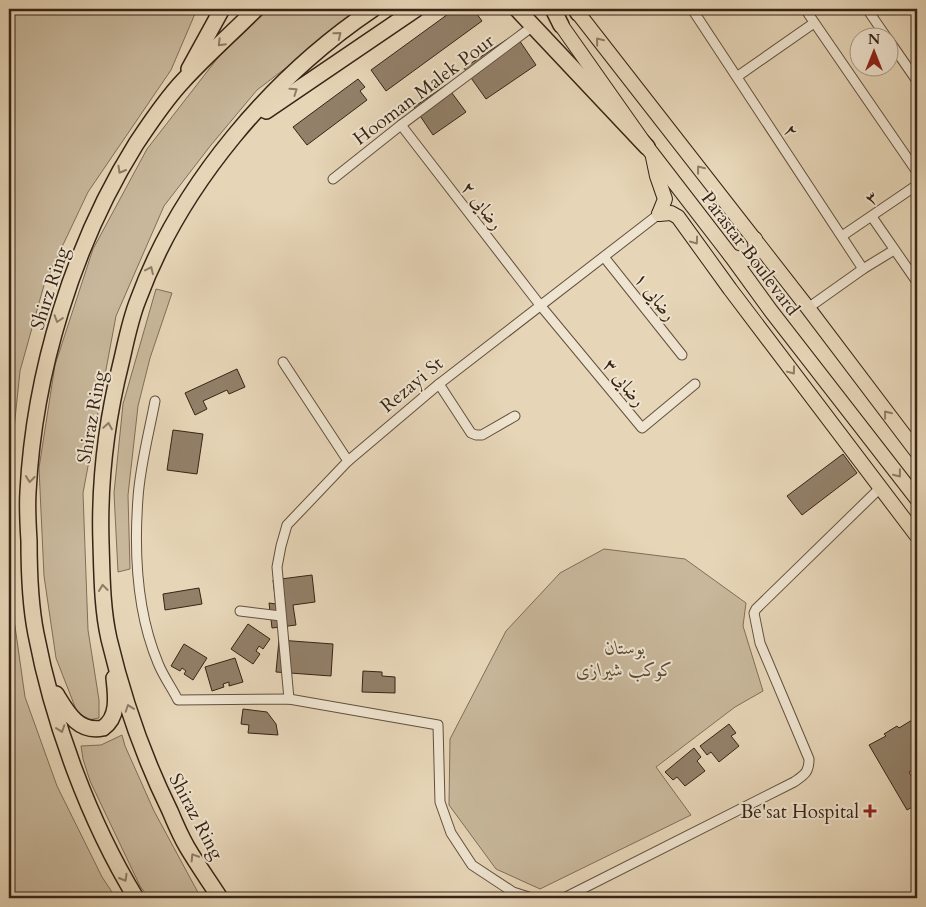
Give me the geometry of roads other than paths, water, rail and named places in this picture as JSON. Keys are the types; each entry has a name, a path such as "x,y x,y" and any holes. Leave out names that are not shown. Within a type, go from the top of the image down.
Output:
{"highway":[{"path":"181,83 222,9"},
{"name":"Shirz Ring","path":"43,665 35,632 29,569 28,492 38,405 56,325 83,247 111,187 136,144 181,83 256,9"},
{"name":"Shiraz Ring","path":"220,898 186,846 151,772 123,692 109,636 103,581 100,510 102,470 107,431 124,348 137,301 170,230 190,196 240,130 303,64 353,22 373,9"},
{"path":"240,130 416,9"},
{"path":"517,9 650,151"},
{"path":"554,9 561,25"},
{"path":"43,665 56,694 75,721 88,728 102,728 113,717 115,709 109,636"},
{"path":"43,665 82,788 115,861 136,898"}],"main road":[{"name":"Parastar Boulevard","path":"577,10 589,29 646,98 917,452"},
{"name":"Parastar Boulevard","path":"561,25 650,151 917,499"},
{"path":"650,151 656,176 665,199 659,214 671,213 678,217 735,296 917,536"},
{"path":"731,256 747,260 751,258 756,250 755,240"},
{"path":"750,282 754,266 772,263"},
{"path":"840,433 869,436 864,468"}],"street":[{"name":"۲","path":"692,9 738,76 863,269"},
{"path":"804,9 917,172"},
{"path":"868,9 881,28"},
{"path":"738,76 814,23"},
{"name":"Hooman Malek Pour","path":"333,179 401,125 533,26"},
{"path":"898,53 917,81"},
{"name":"رضایی ۲","path":"401,125 540,305"},
{"name":"۳","path":"842,236 917,185"},
{"name":"Rezayi St","path":"289,699 277,567 287,525 348,461 439,384 659,214"},
{"path":"872,217 917,282"},
{"path":"808,308 863,269 894,250"},
{"name":"رضایی ۱","path":"604,256 682,355"},
{"name":"رضایی ۳","path":"540,305 642,428 695,384"},
{"path":"282,362 348,461"},
{"path":"439,384 471,433 482,435 515,416"},
{"path":"155,401 138,497 136,543 141,600 148,633 158,664 178,700 289,699 438,725 440,802 451,833 472,865 513,892 527,898"},
{"path":"564,898 794,782 805,774 809,768 809,759 760,643 754,613 756,608 880,488"},
{"path":"240,611 281,616"}],"place":[{"name":"Be'sat Hospital","path":"870,811"}],"park label":[{"name":"بوستان کوکب شیرازی","path":"625,658"}]}
